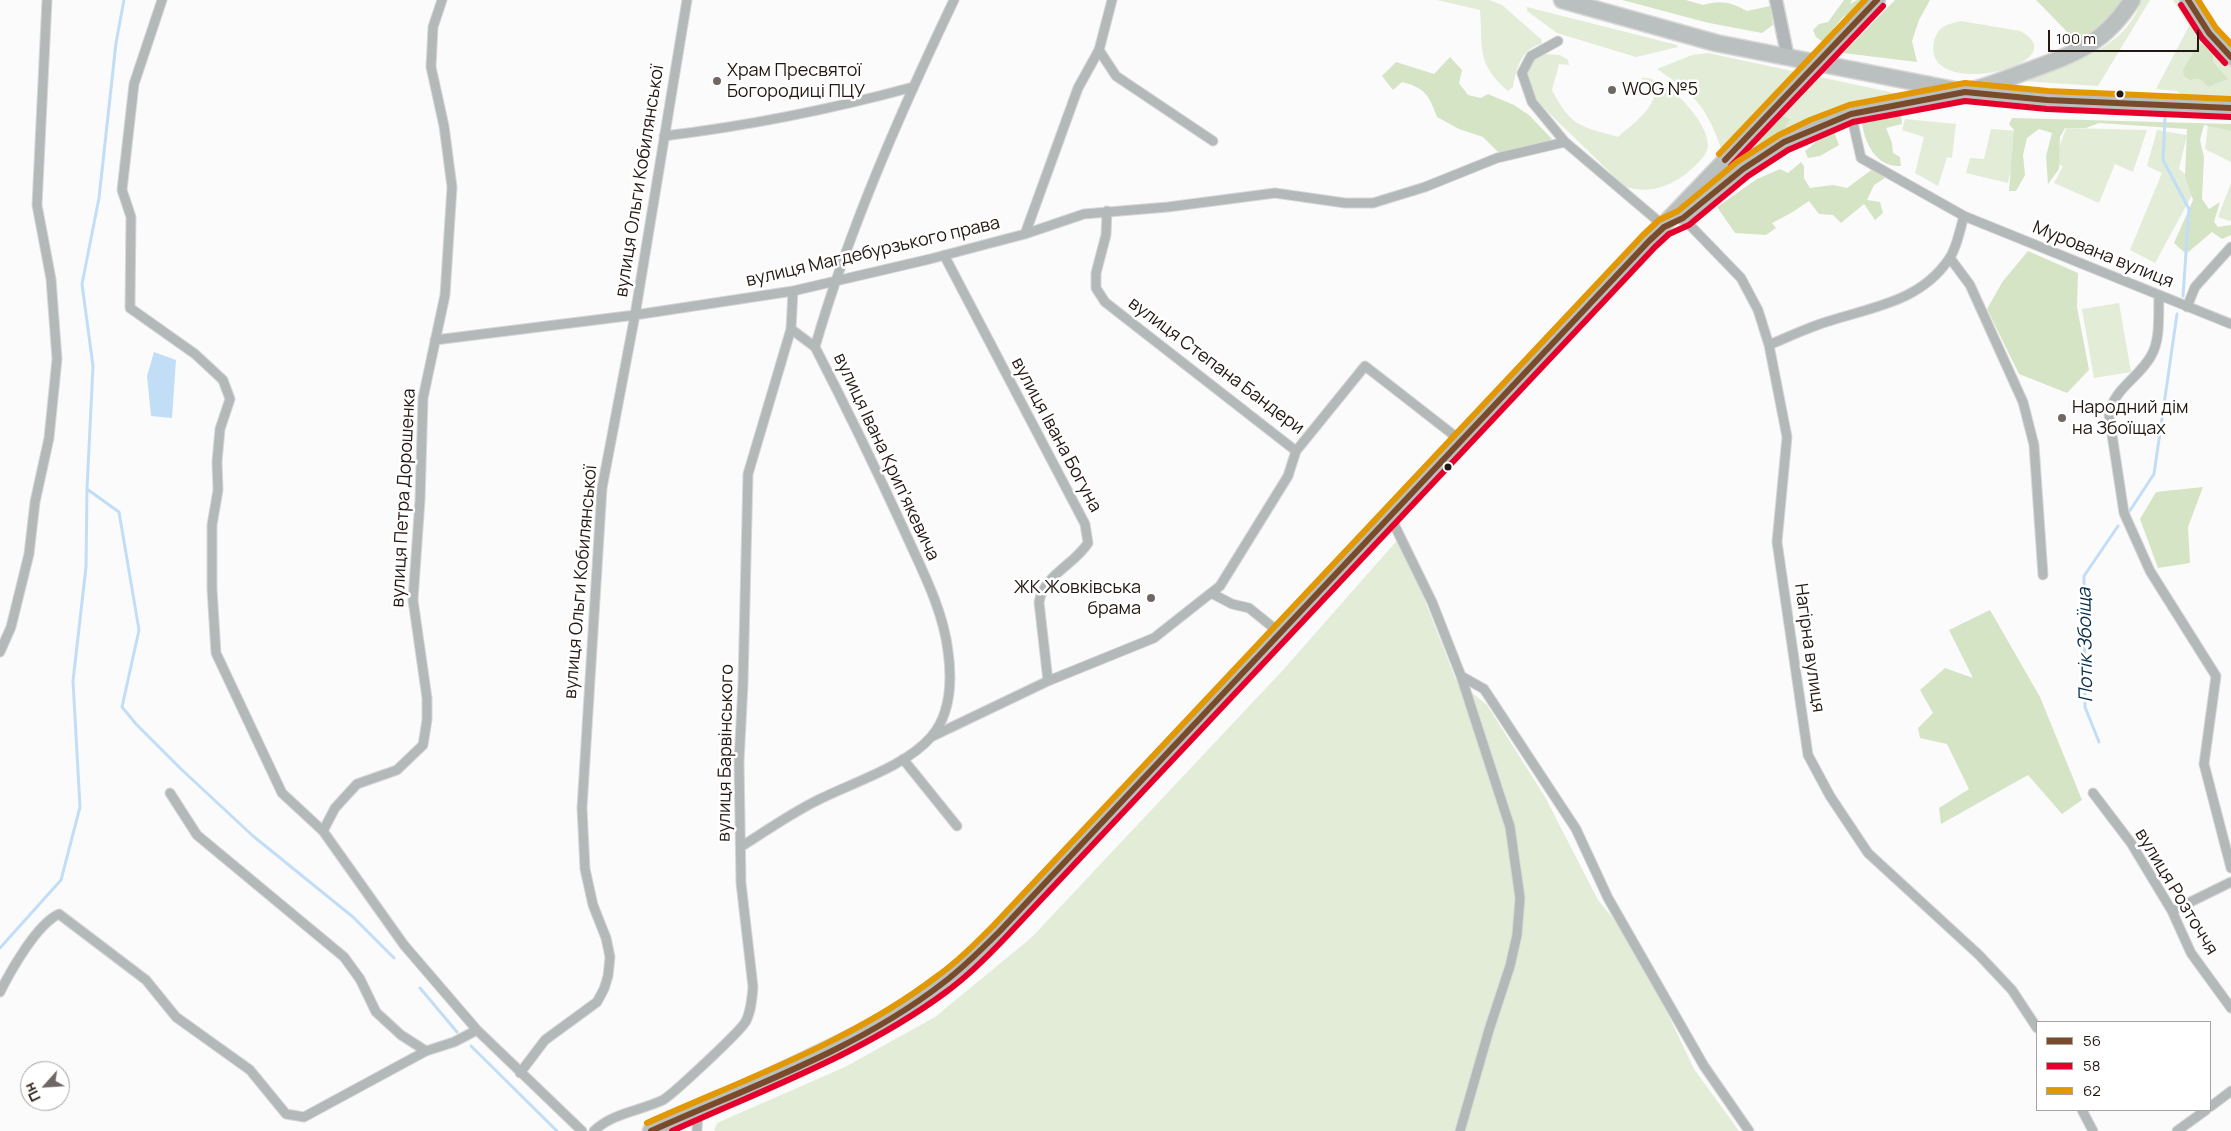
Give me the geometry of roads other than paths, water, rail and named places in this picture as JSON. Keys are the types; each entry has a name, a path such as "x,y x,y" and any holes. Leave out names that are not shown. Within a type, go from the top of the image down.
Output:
{"highway":[{"path":"1562,0 1716,43 1965,92 2047,100 2231,108"},
{"path":"651,1131 698,1111 871,1029 933,990 959,970 999,932 1434,470 1460,440 1792,92 1877,0"},
{"path":"1664,227 1683,218 1743,169 1784,142 1851,114 1965,92 2084,49 2106,34 2120,19 2132,0"},
{"path":"2188,0 2209,33 2231,57"}],"street":[{"path":"0,652 11,627 29,554 35,502 49,438 57,359 51,279 37,205 47,0"},
{"path":"162,0 134,84 123,180 122,190 131,217 130,308 195,354 223,380 230,399 220,429 217,462 218,490 212,525 212,589 216,653 282,793 323,832 404,945 477,1030 582,1131"},
{"name":"вулиця Петра Дорошенка","path":"323,832 335,808 357,784 397,770 424,744 427,698 413,600 420,500 422,398 445,295 452,187 444,126 431,67 433,27 442,0"},
{"name":"вулиця Ольги Кобилянської","path":"520,1073 545,1040 597,1002 604,990 608,976 610,958 606,938 593,905 585,869 582,808 588,680 602,488 635,315 687,0"},
{"name":"вулиця Івана Крипʼякевича","path":"931,737 943,718 948,698 948,650 941,620 919,564 892,505 815,346 834,282 913,87 954,0"},
{"path":"1025,234 1078,88 1099,50 1112,0"},
{"path":"1776,2 1788,58"},
{"path":"1558,41 1531,56 1522,73 1532,102 1565,142 1664,227"},
{"path":"1099,50 1108,68 1116,76 1213,141"},
{"path":"664,136 723,129 872,98 913,87"},
{"name":"Мурована вулиця","path":"1851,114 1861,158 1964,216 2231,324"},
{"path":"1107,211 1168,207 1275,193 1345,203 1374,203 1425,187 1497,158 1565,142"},
{"name":"вулиця Магдебурзького права","path":"435,340 635,315 793,290 944,255 1025,234 1084,214 1107,211"},
{"name":"вулиця Степана Бандери","path":"1107,211 1106,235 1096,273 1096,288 1105,302 1296,451 1365,366 1460,440"},
{"path":"1769,345 1826,322 1897,301 1918,291 1929,283 1950,258 1964,216"},
{"name":"Нагірна вулиця","path":"1683,218 1741,278 1758,310 1769,345 1787,436 1777,542 1808,755 1830,796 1868,853 1979,955 2012,990 2036,1026"},
{"path":"2187,307 2195,287 2231,247"},
{"name":"вулиця Івана Богуна","path":"944,255 1085,524 1088,543 1085,548 1049,580 1041,590 1039,602 1048,681"},
{"path":"1950,258 1970,285 2022,402 2034,445 2043,575"},
{"name":"вулиця Барвінського","path":"594,1131 604,1122 666,1098 729,1042 745,1022 751,1004 753,988 741,883 742,846 739,762 743,684 748,474 791,330 793,290"},
{"path":"2159,296 2156,346 2144,367 2112,402 2110,415 2124,513 2150,571 2216,676 2204,764 2231,868"},
{"path":"791,330 815,346"},
{"name":"вулиця Івана Крипʼякевича","path":"742,846 814,802 904,759 931,737 1048,681 1154,638 1220,586 1288,476 1296,451"},
{"path":"1390,516 1432,602 1461,676 1510,827 1520,898 1510,966 1489,1030 1460,1131"},
{"path":"1211,593 1232,604 1249,608 1280,633"},
{"path":"1461,676 1484,689 1576,829 1608,898 1704,1066 1749,1131"},
{"path":"904,759 957,826"},
{"path":"170,793 197,835 344,957 360,979 376,1012 401,1035 426,1051"},
{"name":"вулиця Розточчя","path":"2092,793 2132,843 2172,912 2192,953 2231,1008"},
{"path":"2172,912 2231,882"},
{"path":"0,992 42,927 52,917 59,914 146,980 176,1016 250,1070 286,1114 304,1117 426,1051 454,1042 477,1030"},
{"path":"2211,1106 2231,1091"},
{"path":"697,1131 698,1111"},
{"path":"2083,1111 2093,1131"},
{"path":"2177,1131 2205,1111"}],"water":[{"path":"154,352 176,360 172,418 151,416 147,376"}],"waterway":[{"path":"124,0 116,43 99,198 82,284 93,366 87,489 119,512 139,630 122,707 136,724 181,769 253,836 353,917 394,958"},
{"name":"Потік Збоїща","path":"2165,118 2163,160 2189,209 2183,296"},
{"name":"Потік Збоїща","path":"2129,512 2154,474 2177,314"},
{"path":"0,948 61,880 80,807 73,681 86,567 87,489"},
{"name":"Потік Збоїща","path":"2099,742 2085,707 2084,576 2118,526"},
{"path":"420,988 457,1032"},
{"path":"471,1046 557,1131"}],"place":[{"name":"Храм Пресвятої Богородиці ПЦУ","path":"717,81"},
{"name":"WOG №5","path":"1612,90"},
{"name":"Народний дім на Збоїщах","path":"2062,418"},
{"name":"ЖК Жовківська брама","path":"1151,598"}]}
